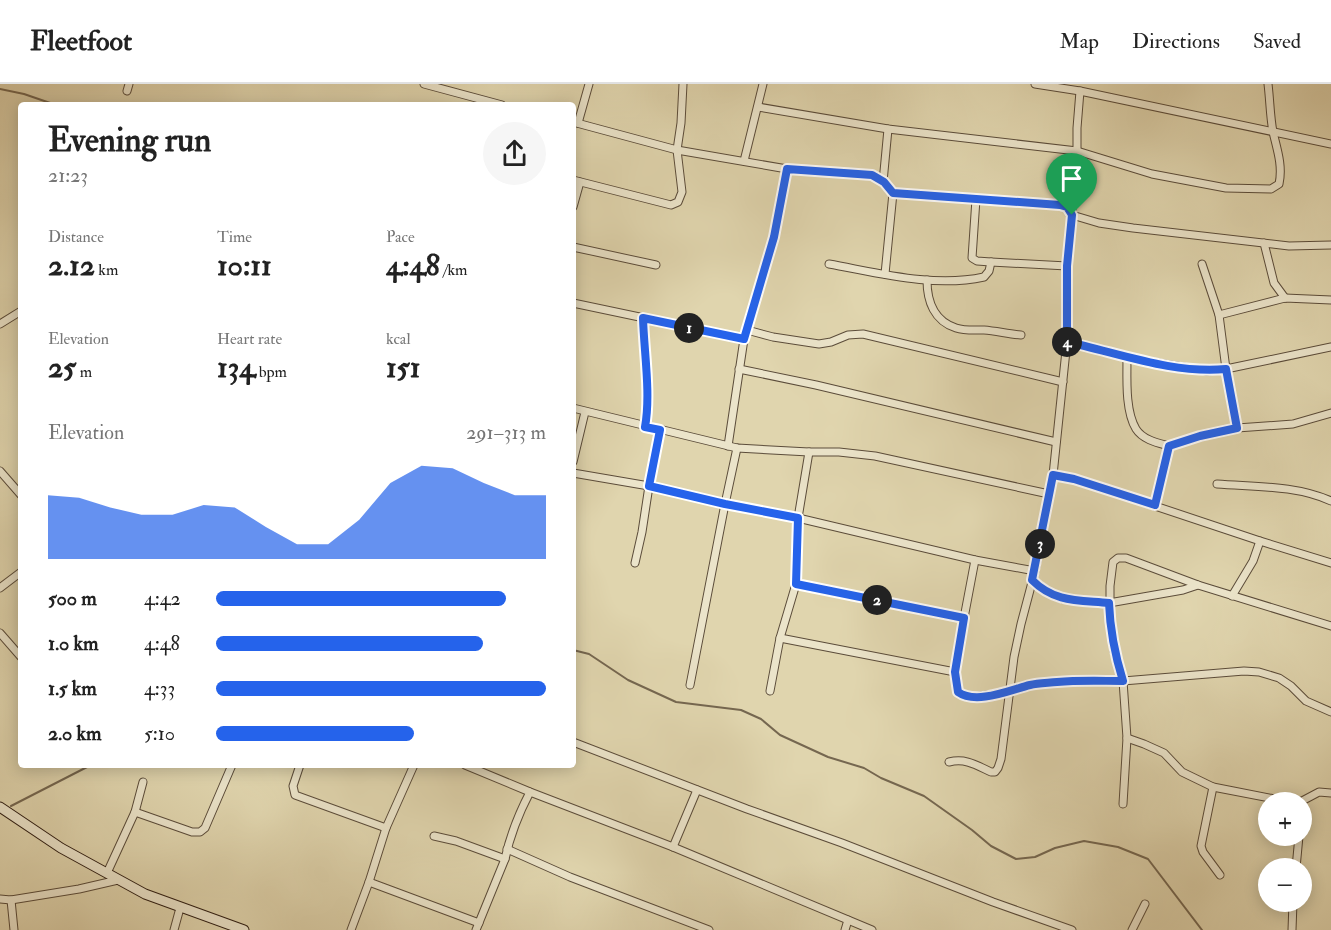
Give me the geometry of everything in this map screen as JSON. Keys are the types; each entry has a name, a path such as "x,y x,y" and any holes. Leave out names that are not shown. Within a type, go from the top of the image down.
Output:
{"street":[{"path":"424,84 491,102"},
{"path":"590,84 576,123 677,150 787,169 872,175 884,182 893,193 885,274"},
{"path":"577,181 671,205 678,202 682,192 677,150 683,84"},
{"path":"744,161 763,84"},
{"path":"1035,84 1080,91 1331,144"},
{"path":"758,107 888,129 1077,151 1152,174 1185,181 1226,188 1271,189 1279,184 1281,178 1280,157 1273,131 1268,84"},
{"path":"949,762 966,761 995,772 1001,759 1014,657 1035,571 1053,475 1067,342 1067,266 1080,91"},
{"path":"884,182 888,129"},
{"path":"728,446 744,339 774,237 787,169"},
{"path":"893,193 1060,205 1067,207 1072,215 1122,227 1289,246 1331,245"},
{"path":"975,199 972,258 977,261 1067,266"},
{"path":"1264,243 1274,283 1285,298"},
{"path":"576,248 656,265"},
{"path":"829,264 927,280 968,281 984,277 989,271 991,262"},
{"path":"1202,264 1219,315 1237,428"},
{"path":"927,280 929,304 934,313 948,324 957,328 1021,335"},
{"path":"1219,315 1285,298 1331,300"},
{"path":"576,304 744,339"},
{"path":"0,324 18,313"},
{"path":"643,318 646,359 647,417 645,427"},
{"path":"747,330 773,337 819,344 848,335 863,334 1063,382"},
{"path":"1067,342 1127,358 1207,371 1331,347"},
{"path":"1127,358 1127,396 1136,430 1150,440 1169,446 1237,428 1293,424 1331,413"},
{"path":"739,369 839,390 1056,442"},
{"path":"576,409 737,448 839,452 875,456 1049,494"},
{"path":"576,450 585,412"},
{"path":"635,563 660,430"},
{"path":"1155,505 1169,446"},
{"path":"690,685 737,448"},
{"path":"770,692 780,638 796,584 798,518 809,452"},
{"path":"0,471 18,492"},
{"path":"576,474 649,486 975,560 1035,571"},
{"path":"1053,475 1074,479 1331,563"},
{"path":"1217,484 1287,489 1317,495 1331,501"},
{"path":"1232,596 1253,561 1260,541"},
{"path":"1123,804 1127,738 1123,681 1114,651 1110,617 1113,562 1118,558 1126,558 1198,585 1331,626"},
{"path":"975,560 955,672 958,692 962,695 974,697 1009,692 1031,685 1059,682 1123,681 1244,671 1259,672 1279,678 1292,686 1306,701 1331,712"},
{"path":"0,588 18,574"},
{"path":"1032,580 1053,596 1063,599 1109,603 1183,590 1198,585"},
{"path":"796,584 964,618"},
{"path":"0,633 18,654"},
{"path":"780,638 955,672"},
{"path":"1127,738 1164,753 1182,772 1213,788 1258,796"},
{"path":"576,743 1072,930"},
{"path":"135,812 192,832 200,832 205,828 231,768"},
{"path":"299,768 293,786 295,795 387,828"},
{"path":"351,930 387,828 413,768"},
{"path":"482,768 530,792 673,847 872,930"},
{"path":"107,873 135,812 143,782"},
{"path":"1213,788 1201,846 1220,875"},
{"path":"673,847 697,790"},
{"path":"369,882 478,926 505,859 523,805 530,792"},
{"path":"1312,796 1319,792 1331,793"},
{"path":"0,807 61,848 145,894 244,930"},
{"path":"434,836 456,840 505,859"},
{"path":"507,849 570,877 709,930"},
{"path":"0,899 11,900 118,880"},
{"path":"11,900 14,930"},
{"path":"1132,930 1145,904"},
{"path":"174,930 180,908"},
{"path":"1292,930 1293,912"},
{"path":"845,930 848,920"}],"waterway":[{"path":"0,89 47,102"},
{"path":"576,651 589,654 628,680 676,702 741,710 761,719 780,735 828,757 864,768 881,778 924,796 991,846 1016,859 1035,857 1055,848 1084,841 1118,847 1148,859 1202,930"},
{"path":"11,806 85,768"}],"route":[{"path":"787,169 872,175 884,182 893,193 1060,205 1067,207 1072,215 1067,266 1067,342 1148,362 1207,371 1226,369 1237,428 1169,446 1155,505 1074,479 1053,475 1032,580 1053,596 1063,599 1109,603 1114,651 1123,681 1059,682 1031,685 990,695 974,697 962,695 958,692 955,672 964,618 796,584 798,518 649,486 660,430 645,427 647,417 646,359 643,318 744,339 774,237 787,169"}]}
